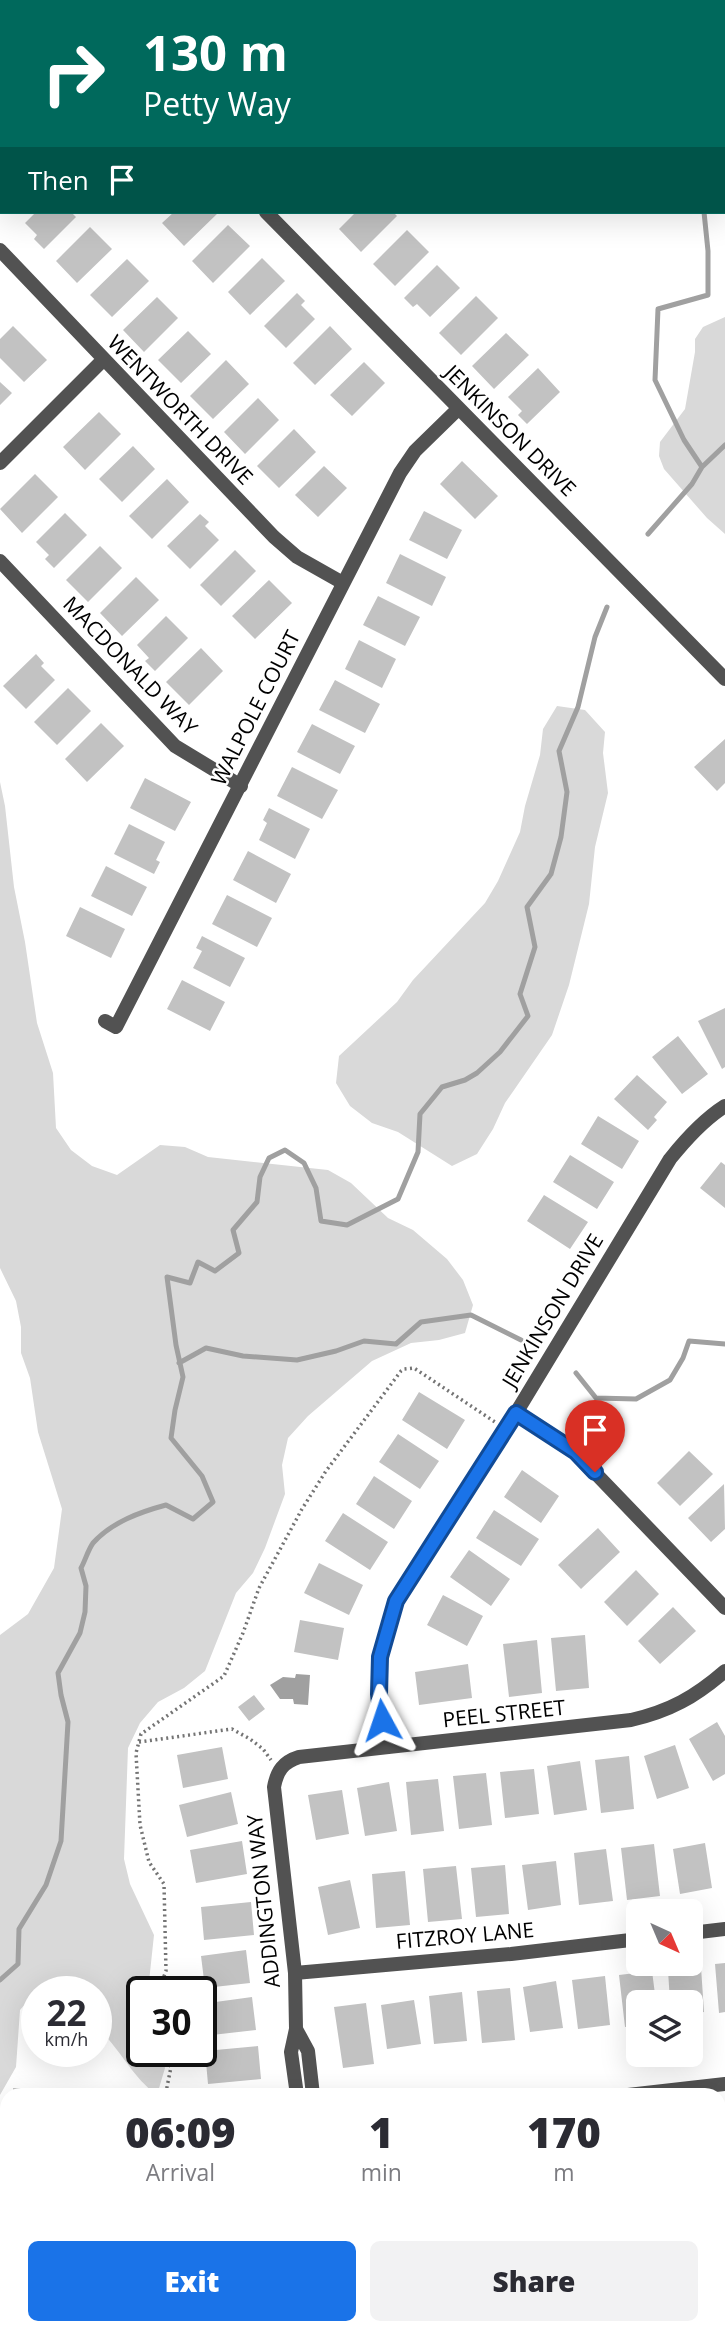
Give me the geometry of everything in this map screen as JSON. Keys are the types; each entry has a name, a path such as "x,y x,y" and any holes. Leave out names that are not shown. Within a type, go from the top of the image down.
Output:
{"street":[{"name":"JENKINSON DRIVE","path":"268,214 725,679"},
{"name":"WENTWORTH DRIVE","path":"0,250 274,537 297,557 343,583"},
{"path":"0,463 103,360"},
{"name":"WALPOLE COURT","path":"105,1021 116,1027 400,473 415,451 458,409"},
{"name":"MACDONALD WAY","path":"0,561 175,746 241,786"},
{"name":"JENKINSON DRIVE","path":"386,1746 379,1694 380,1657 396,1601 516,1413 670,1159 691,1134 725,1106"},
{"path":"516,1413 576,1452 725,1608"},
{"name":"PEEL STREET","path":"279,1770 285,1763 299,1757 631,1720 659,1713 683,1702 725,1671"},
{"name":"ADDINGTON WAY","path":"279,1770 275,1787 276,1803 295,1973 296,2029 291,2052 296,2088"},
{"path":"704,1931 725,1929"},
{"name":"FITZROY LANE","path":"295,1973 511,1954 626,1941"},
{"name":"ADDINGTON WAY","path":"296,2029 308,2051 312,2088"},
{"path":"690,2088 725,2084"}],"path":[{"path":"164,1976 166,1970 163,1884 149,1862 140,1825 136,1753 141,1734 224,1676 259,1588 302,1509 326,1471 401,1371 414,1368 505,1429"},
{"path":"139,1742 232,1730 242,1733 263,1749 279,1770"},
{"path":"167,2088 171,2067"}],"shaded area":[{"path":"725,317 725,534 707,518 664,469 659,456 660,442 685,409 695,339 703,327"},
{"path":"557,706 585,710 605,732 603,753 608,793 595,847 589,904 569,985 552,1035 505,1103 477,1154 452,1166 398,1132 372,1123 350,1106 336,1083 339,1056 397,1002 413,980 485,903 520,832 540,755 543,729"},
{"path":"0,782 37,1023 53,1073 56,1128 71,1150 92,1166 117,1175 160,1145 185,1147 208,1157 328,1170 351,1183 388,1218 413,1230 447,1259 463,1280 473,1305 465,1333 439,1340 411,1343 372,1361 308,1416 288,1438 282,1465 285,1494 265,1548 253,1573 236,1593 205,1671 184,1688 158,1702 140,1723 128,1748 124,1859 130,1884 154,1935 150,1976 126,1976 126,2062 112,2043 112,1976 21,1976 16,2067 4,2088 0,2088 0,1635 28,1614 54,1568 62,1509 38,1432 30,1378 21,1353 21,1327 16,1301 0,1268"},
{"path":"296,1674 310,1675 308,1705 294,1704 293,1699 280,1699 270,1685 283,1677 295,1678"},
{"path":"130,2067 165,2067 159,2088 148,2088"}],"building":[{"path":"34,214 73,214 76,217 44,249 34,239 37,235 25,223"},
{"path":"172,214 217,214 184,246 162,223"},
{"path":"354,214 397,216 361,252 339,229"},
{"path":"228,225 250,246 213,283 192,261"},
{"path":"90,227 112,249 77,283 56,261"},
{"path":"407,230 429,252 395,286 373,264"},
{"path":"262,258 285,281 250,315 228,292"},
{"path":"127,259 149,281 112,317 90,295"},
{"path":"437,265 460,288 430,317 417,304 413,307 404,298"},
{"path":"297,293 305,301 301,305 315,319 286,348 264,326"},
{"path":"476,296 498,318 461,355 439,333"},
{"path":"157,297 178,318 144,352 123,330"},
{"path":"13,326 47,360 24,382 0,358 0,339"},
{"path":"330,326 352,349 315,385 293,363"},
{"path":"188,331 211,354 181,383 158,360"},
{"path":"506,333 529,355 494,389 472,366"},
{"path":"226,360 249,384 213,419 190,396"},
{"path":"364,362 385,383 352,416 330,395"},
{"path":"538,368 560,392 527,424 518,415 522,411 508,397"},
{"path":"0,382 12,393 0,405"},
{"path":"258,398 279,420 245,454 224,432"},
{"path":"99,412 121,434 85,470 63,447"},
{"path":"294,429 316,452 279,488 257,466"},
{"path":"133,446 155,469 122,502 99,479"},
{"path":"462,461 498,496 475,519 440,484"},
{"path":"324,466 347,488 318,517 295,495"},
{"path":"35,474 58,497 22,533 0,509"},
{"path":"167,479 189,502 152,539 129,516"},
{"path":"424,511 462,530 447,559 409,540"},
{"path":"65,513 87,535 54,568 45,559 49,555 36,542"},
{"path":"200,514 209,522 205,526 219,540 190,569 167,546"},
{"path":"100,546 122,568 88,602 66,580"},
{"path":"235,550 256,571 221,606 200,585"},
{"path":"400,554 446,577 432,606 386,583"},
{"path":"136,577 159,600 122,636 100,613"},
{"path":"269,580 292,603 255,639 232,616"},
{"path":"378,596 420,617 405,646 363,625"},
{"path":"166,616 188,638 155,671 145,661 149,658 137,645"},
{"path":"359,640 396,659 382,688 345,669"},
{"path":"201,648 223,671 189,705 166,682"},
{"path":"36,654 44,663 41,666 55,680 26,709 3,686"},
{"path":"335,680 380,704 365,733 319,710"},
{"path":"68,688 91,711 57,745 34,722"},
{"path":"101,723 124,746 87,782 65,759"},
{"path":"312,724 355,746 340,774 297,752"},
{"path":"725,739 725,783 717,791 694,767"},
{"path":"292,767 338,790 322,819 277,796"},
{"path":"145,778 191,802 175,831 130,808"},
{"path":"269,808 310,829 295,859 259,840 267,823 263,820"},
{"path":"129,824 165,842 156,860 160,862 154,874 114,854"},
{"path":"248,851 291,874 276,903 233,880"},
{"path":"106,866 147,887 132,916 91,896"},
{"path":"227,895 272,918 257,947 212,924"},
{"path":"80,907 125,929 111,958 66,936"},
{"path":"202,936 245,958 230,987 193,968 202,951 196,948"},
{"path":"182,980 225,1002 210,1031 167,1009"},
{"path":"725,1008 725,1067 722,1069 698,1021"},
{"path":"678,1036 708,1074 682,1094 652,1057"},
{"path":"637,1075 667,1102 654,1117 657,1120 648,1130 614,1099"},
{"path":"598,1116 639,1141 622,1169 581,1144"},
{"path":"570,1155 614,1182 597,1209 553,1182"},
{"path":"721,1162 725,1165 725,1208 700,1188"},
{"path":"544,1195 588,1222 570,1249 527,1221"},
{"path":"419,1392 465,1420 447,1449 402,1420"},
{"path":"398,1434 439,1461 420,1489 379,1462"},
{"path":"689,1451 713,1474 680,1506 657,1483"},
{"path":"522,1470 559,1496 541,1523 504,1497"},
{"path":"374,1476 412,1501 394,1529 356,1504"},
{"path":"724,1484 725,1529 711,1542 688,1518"},
{"path":"494,1510 539,1539 521,1566 476,1538"},
{"path":"343,1513 388,1542 370,1570 325,1541"},
{"path":"598,1528 620,1552 581,1589 558,1565"},
{"path":"469,1550 510,1579 491,1606 450,1577"},
{"path":"319,1563 363,1585 349,1615 304,1593"},
{"path":"636,1570 659,1594 627,1626 604,1602"},
{"path":"443,1595 483,1616 467,1646 427,1625"},
{"path":"673,1607 696,1631 660,1664 638,1641"},
{"path":"300,1620 344,1628 338,1660 294,1652"},
{"path":"585,1635 589,1688 556,1691 551,1638"},
{"path":"537,1640 542,1693 509,1697 503,1644"},
{"path":"468,1664 472,1698 419,1705 415,1672"},
{"path":"254,1695 265,1709 249,1721 238,1707"},
{"path":"717,1722 725,1736 725,1774 713,1781 689,1739"},
{"path":"675,1745 689,1788 657,1799 644,1756"},
{"path":"222,1747 228,1779 183,1788 177,1755"},
{"path":"629,1756 634,1809 601,1813 595,1760"},
{"path":"580,1761 587,1810 554,1815 547,1766"},
{"path":"534,1769 539,1814 505,1818 500,1772"},
{"path":"486,1773 492,1825 459,1829 453,1776"},
{"path":"438,1779 444,1831 411,1835 406,1782"},
{"path":"389,1782 397,1831 365,1836 357,1788"},
{"path":"342,1790 349,1834 316,1840 308,1795"},
{"path":"231,1792 238,1824 187,1837 179,1805"},
{"path":"242,1841 247,1874 196,1883 190,1850"},
{"path":"705,1843 712,1888 680,1894 673,1849"},
{"path":"654,1844 660,1896 627,1899 621,1848"},
{"path":"606,1849 613,1901 579,1905 574,1853"},
{"path":"556,1861 561,1905 528,1910 522,1865"},
{"path":"505,1865 509,1914 476,1917 471,1868"},
{"path":"456,1866 462,1919 428,1922 423,1869"},
{"path":"405,1871 410,1925 376,1928 372,1874"},
{"path":"350,1880 360,1928 328,1935 318,1887"},
{"path":"251,1902 254,1935 204,1940 201,1907"},
{"path":"246,1950 250,1983 217,1987 217,1976 204,1976 201,1956"},
{"path":"725,1963 725,2012 719,2013 715,1964"},
{"path":"619,1975 653,1976 654,1990 626,1990 626,2027 625,2027"},
{"path":"605,1976 610,2025 578,2029 572,1980"},
{"path":"668,1976 702,1976 703,1990 669,1990"},
{"path":"556,1981 563,2028 530,2032 523,1987"},
{"path":"510,1988 515,2040 482,2043 477,1991"},
{"path":"462,1992 467,2041 434,2044 429,1996"},
{"path":"252,1997 256,2030 217,2034 217,2002"},
{"path":"414,2000 421,2044 387,2049 381,2005"},
{"path":"366,2003 374,2064 343,2068 334,2007"},
{"path":"258,2046 261,2079 208,2084 206,2067 217,2067 217,2050"}],"waterway":[{"path":"648,534 692,484 702,467 684,440 655,380 658,309 708,295 704,214"},
{"path":"702,467 725,445"},
{"path":"0,1980 18,1964 19,1929 46,1885 61,1841 68,1722 58,1673 80,1633 85,1612 86,1586 81,1568 88,1552 93,1543 109,1529 136,1515 166,1505 193,1519 213,1502 202,1476 171,1438 183,1377 167,1277 190,1283 198,1262 215,1271 239,1253 233,1230 257,1202 260,1177 269,1158 285,1150 304,1163 316,1188 321,1221 347,1225 398,1199 418,1152 420,1114 442,1087 477,1073 500,1052 528,1016 520,994 535,947 527,907 551,874 561,837 567,792 559,751 578,707 595,637 607,607"},
{"path":"179,1363 206,1348 243,1356 297,1360 364,1341 396,1344 421,1322 471,1315 521,1340"},
{"path":"576,1373 596,1398 636,1399 670,1380 689,1341 725,1344"}],"route":[{"path":"382,1720 379,1694 380,1657 396,1601 516,1413 576,1452 595,1472"}]}
